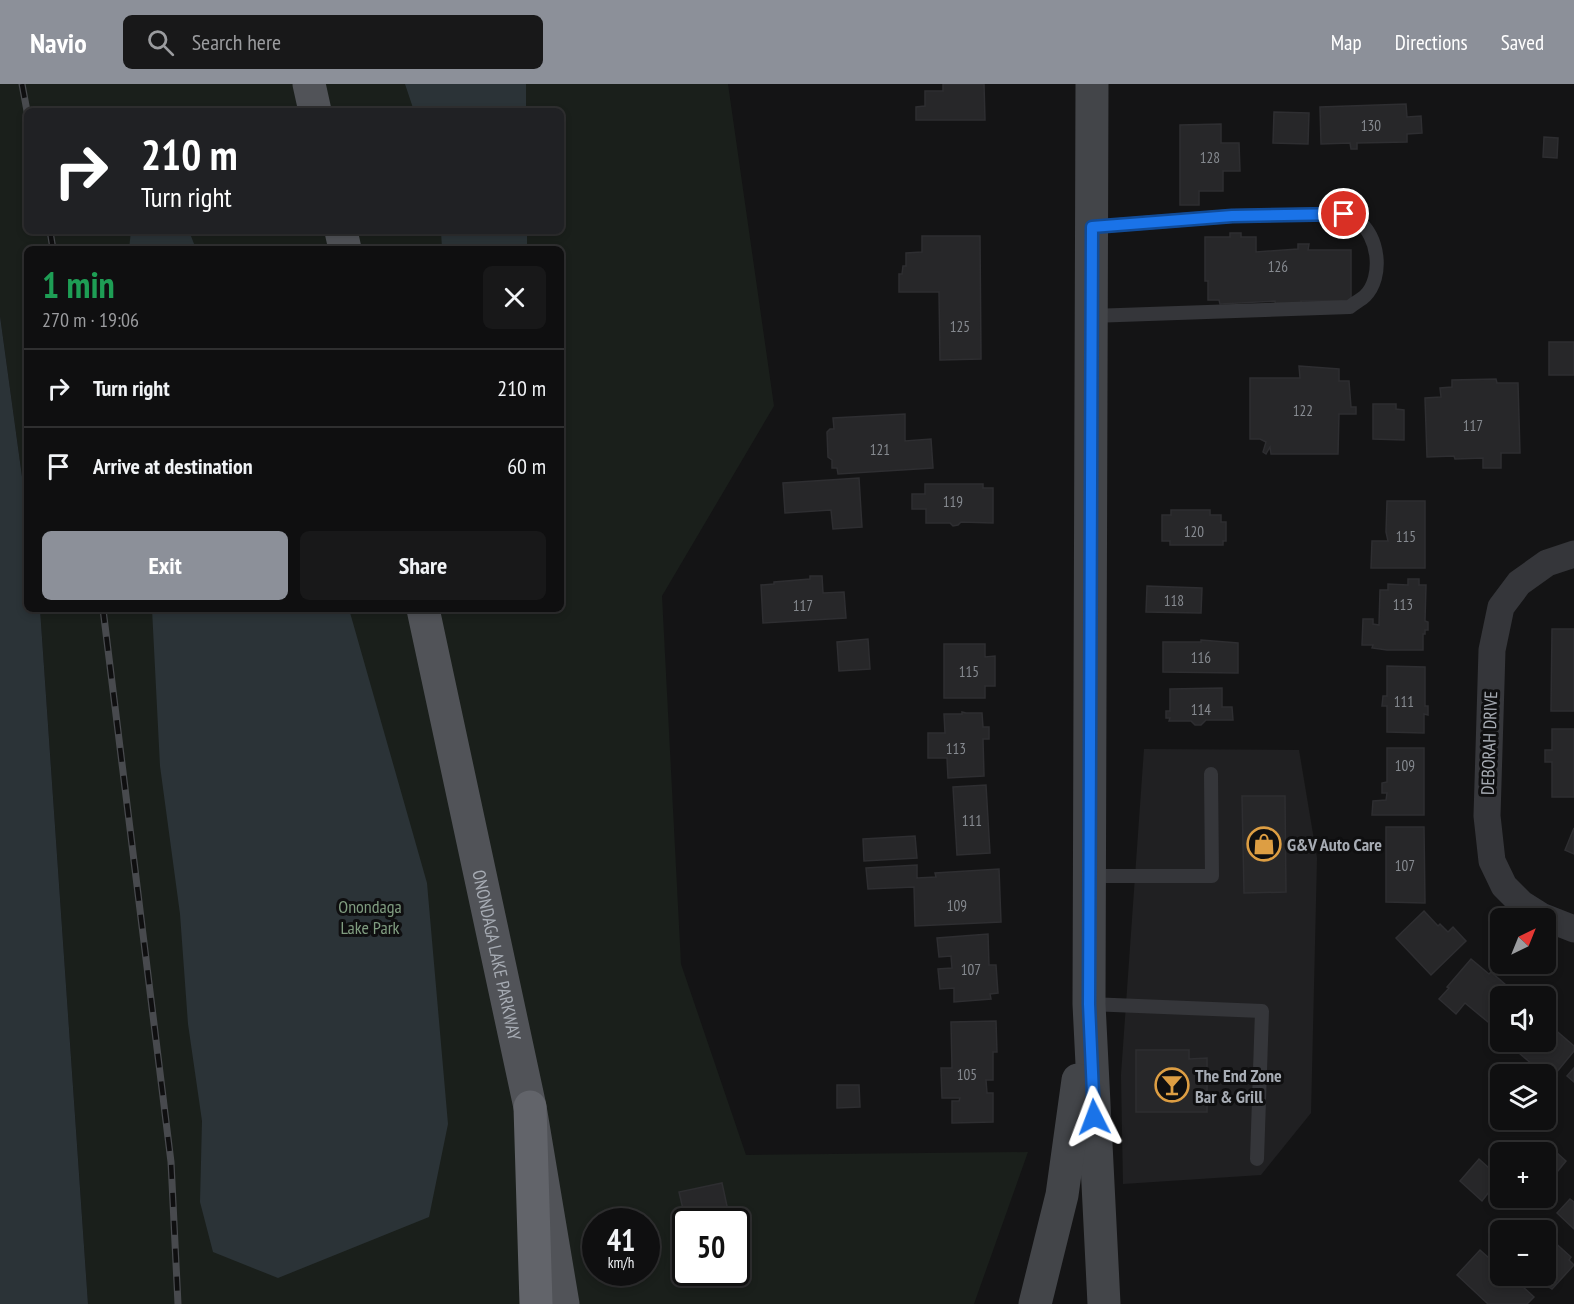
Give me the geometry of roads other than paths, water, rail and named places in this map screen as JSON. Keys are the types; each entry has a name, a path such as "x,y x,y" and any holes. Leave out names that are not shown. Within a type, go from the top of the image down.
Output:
{"highway":[{"path":"530,1107 536,1304"}],"main road":[{"path":"309,84 314,108"},
{"path":"1092,84 1089,1004 1103,1302"},
{"name":"ONONDAGA LAKE PARKWAY","path":"424,612 530,1107 563,1304"},
{"path":"1035,1304 1062,1195 1089,1004"}],"street":[{"name":"DEBORAH DRIVE","path":"1574,554 1547,562 1519,583 1501,607 1492,650 1487,816 1492,861 1504,886 1522,904 1541,916 1574,929"}],"lane":[{"path":"1091,316 1350,307 1365,296 1375,282 1377,257 1368,232 1358,220 1344,214 1232,216 1092,227"},
{"path":"1089,876 1212,876 1211,774"},
{"path":"1089,1004 1262,1011 1257,1159"}],"railway":[{"path":"22,84 26,108"},
{"path":"50,234 52,246"},
{"path":"103,612 171,1162 178,1304"}],"place":[{"name":"G&V Auto Care","path":"1264,844"},
{"name":"The End Zone Bar & Grill","path":"1172,1085"}],"park label":[{"name":"Onondaga Lake Park","path":"370,916"}]}
